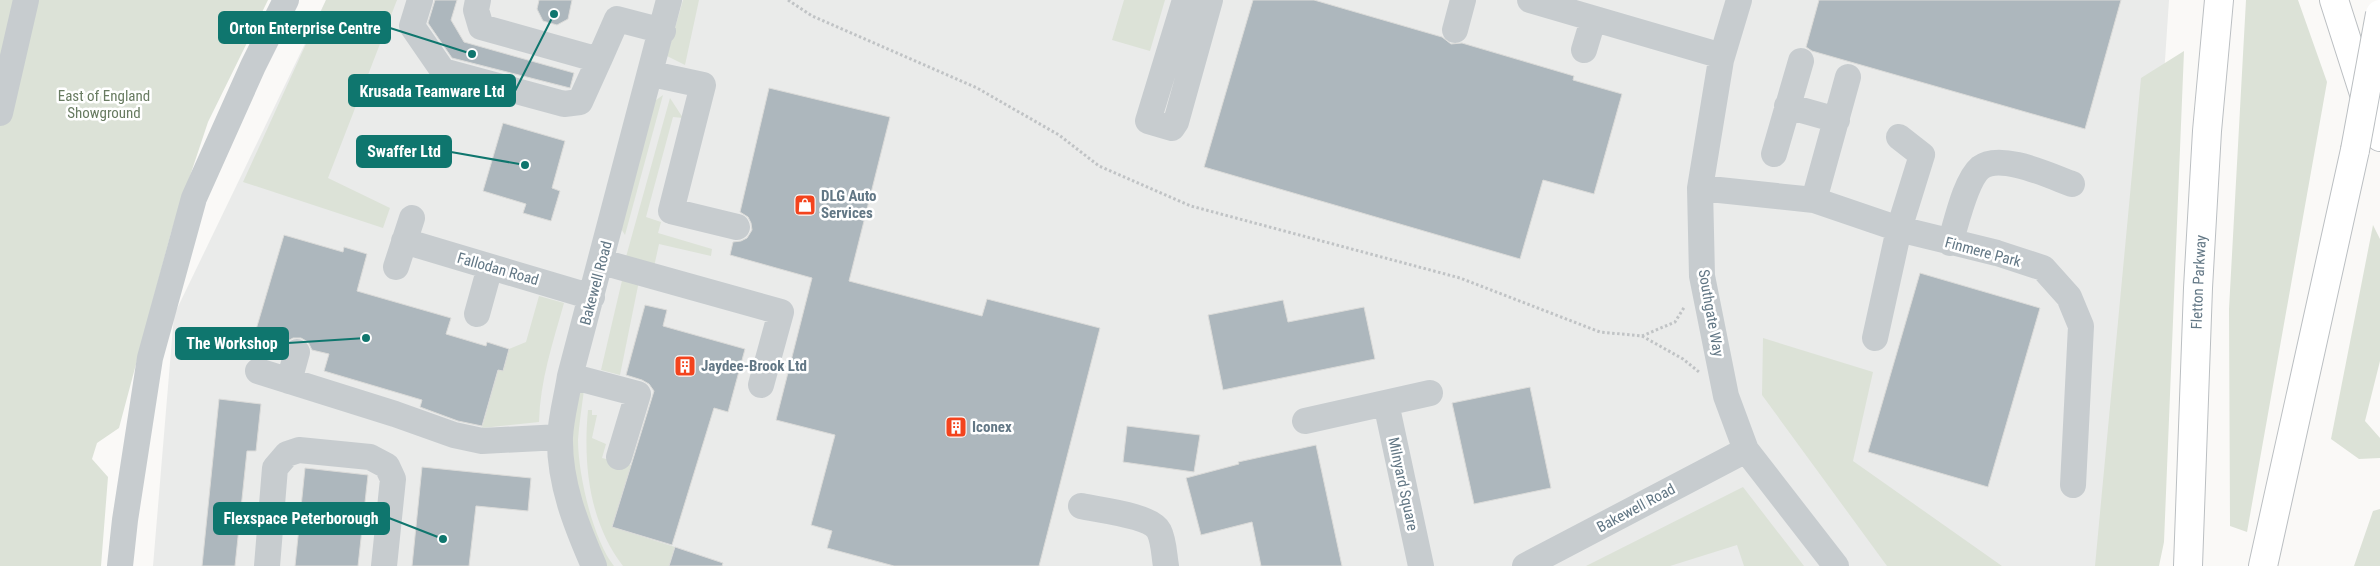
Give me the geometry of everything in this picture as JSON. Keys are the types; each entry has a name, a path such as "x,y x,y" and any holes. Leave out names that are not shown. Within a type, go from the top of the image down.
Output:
{"highway":[{"path":"2207,131 2211,0"},
{"name":"Fletton Parkway","path":"2188,566 2198,288 2207,131 2219,0"},
{"path":"2334,0 2373,122 2380,136"},
{"path":"2263,566 2355,150 2380,14"}],"street":[{"path":"0,113 26,0"},
{"path":"120,566 125,520 150,358 194,198 253,66 286,0"},
{"path":"420,0 412,26 444,71 564,104 580,102 599,60 616,9 663,30"},
{"path":"478,0 476,10 481,27 599,60"},
{"name":"Bakewell Road","path":"594,566 576,527 568,501 560,437 570,376 652,74 670,0"},
{"path":"1185,0 1148,120 1172,128 1176,122 1210,0"},
{"path":"1455,30 1463,0"},
{"path":"1530,0 1593,20 1722,56"},
{"name":"Southgate Way","path":"1739,0 1722,56 1700,188 1702,276 1726,396 1746,450 1836,566"},
{"path":"1584,50 1593,20"},
{"path":"1774,154 1801,61"},
{"path":"652,74 703,85 671,211 737,227"},
{"path":"1814,200 1848,77"},
{"path":"1788,106 1836,120"},
{"path":"1875,338 1899,229 1922,155 1898,137"},
{"path":"1950,243 1968,187 1979,169 1990,163 2010,163 2072,184"},
{"name":"Finmere Park","path":"1700,188 1814,200 1899,229 1997,253 2043,268 2069,297 2081,326 2073,485"},
{"name":"Fallodan Road","path":"396,267 408,230 490,267 592,297"},
{"path":"602,262 781,312 760,385"},
{"path":"477,314 490,267"},
{"path":"289,381 297,352"},
{"path":"258,371 289,381 398,404 456,432 482,441 560,437"},
{"path":"570,376 638,394 618,457"},
{"path":"1305,421 1430,393"},
{"name":"Milnyard Square","path":"1386,403 1421,566"},
{"path":"267,566 275,468 287,454 299,450 370,457 387,466 393,479 376,534 384,566"},
{"name":"Bakewell Road","path":"1525,566 1746,450"},
{"path":"1080,506 1141,518 1156,527 1160,532 1166,566"}],"path":[{"path":"788,0 812,16 977,88 1059,135 1099,166 1191,206 1460,278 1600,332 1642,336 1683,359 1726,396"},
{"path":"1642,336 1675,322 1702,276"}],"shaded area":[{"path":"326,0 2169,0 2156,196 2115,566 153,566 174,315"}],"green space":[{"name":"East of England Showground","path":"0,0 268,0 208,122 171,233 119,428 97,443 92,459 108,477 101,566 0,566"},
{"path":"326,0 397,0 328,178 390,208 383,228 243,182"},
{"path":"683,0 699,0 685,65 667,56"},
{"path":"1124,0 1165,0 1150,51 1112,40"},
{"path":"2246,0 2298,0 2327,82 2247,532 2230,526 2229,309"},
{"path":"2184,51 2164,542 2159,566 2095,566 2141,78"},
{"path":"663,95 625,235 620,227 652,103"},
{"path":"670,98 683,118 673,117 646,217 661,222 658,233 712,249 711,256 659,244 654,267 626,257"},
{"path":"2373,225 2380,239 2380,361 2365,421 2380,438 2380,458 2359,459 2331,439"},
{"path":"624,272 640,276 620,375 601,370"},
{"path":"539,296 564,303 544,377 539,422 482,428 498,370 503,371 509,349 526,342"},
{"path":"1763,338 1873,372 1853,461 2002,566 1887,566 1762,395"},
{"path":"578,389 584,390 578,440 584,488 593,524 606,555 614,566 606,566 578,505 568,436"},
{"path":"588,410 592,410 592,415 597,415 592,438 606,444 602,458 631,465 612,527 675,547 669,566 623,566 602,531 591,492 588,471"},
{"path":"1743,487 1804,566 1744,566 1737,545 1670,566 1586,566"},
{"path":"2380,509 2380,566 2354,566 2373,511"}],"building":[{"path":"435,0 457,0 451,20 464,42 574,73 570,88 452,58 428,23"},
{"path":"539,0 572,0 568,19 557,25 543,21 537,9"},
{"path":"1253,0 1314,0 1442,37 1451,44 1462,43 1574,76 1573,80 1622,94 1594,194 1543,180 1520,259 1204,167"},
{"path":"1819,0 2121,0 2085,129 1812,51 1806,47"},
{"name":"Iconex","path":"769,88 890,117 849,281 982,316 987,299 1100,328 1039,566 894,566 827,548 832,531 811,525 835,435 776,420 812,278 730,255 733,242 747,238 752,230 748,217 740,212"},
{"path":"503,123 565,141 552,188 560,191 551,221 523,213 526,204 483,191"},
{"path":"284,235 343,252 344,247 367,254 357,291 451,318 446,334 486,346 487,342 509,349 503,371 498,370 482,426 458,421 420,407 422,400 324,371 329,354 312,350 308,342 301,338 293,338 286,342 255,333"},
{"path":"1920,273 2040,308 1988,487 1868,452"},
{"path":"1283,300 1288,322 1364,307 1375,359 1223,390 1208,315"},
{"path":"645,305 667,310 663,326 745,349 728,412 714,408 672,545 612,527 654,391 649,384 642,380 626,375"},
{"path":"1530,387 1551,488 1474,504 1452,403"},
{"path":"219,399 261,404 256,451 247,451 235,566 202,566"},
{"path":"1127,426 1200,435 1194,472 1123,462"},
{"path":"1316,445 1342,566 1261,566 1252,522 1201,535 1186,478 1239,464 1238,462"},
{"path":"422,467 531,478 528,511 476,506 469,566 412,566"},
{"path":"305,468 368,475 358,566 295,566"},
{"path":"675,547 723,563 722,566 669,566"}],"place":[{"name":"Krusada Teamware Ltd","path":"554,14"},
{"name":"Orton Enterprise Centre","path":"472,54"},
{"name":"Swaffer Ltd","path":"525,165"},
{"name":"DLG Auto Services","path":"805,205"},
{"name":"The Workshop","path":"366,338"},
{"name":"Jaydee-Brook Ltd","path":"685,366"},
{"name":"Iconex","path":"956,427"},
{"name":"Flexspace Peterborough","path":"443,539"}]}
